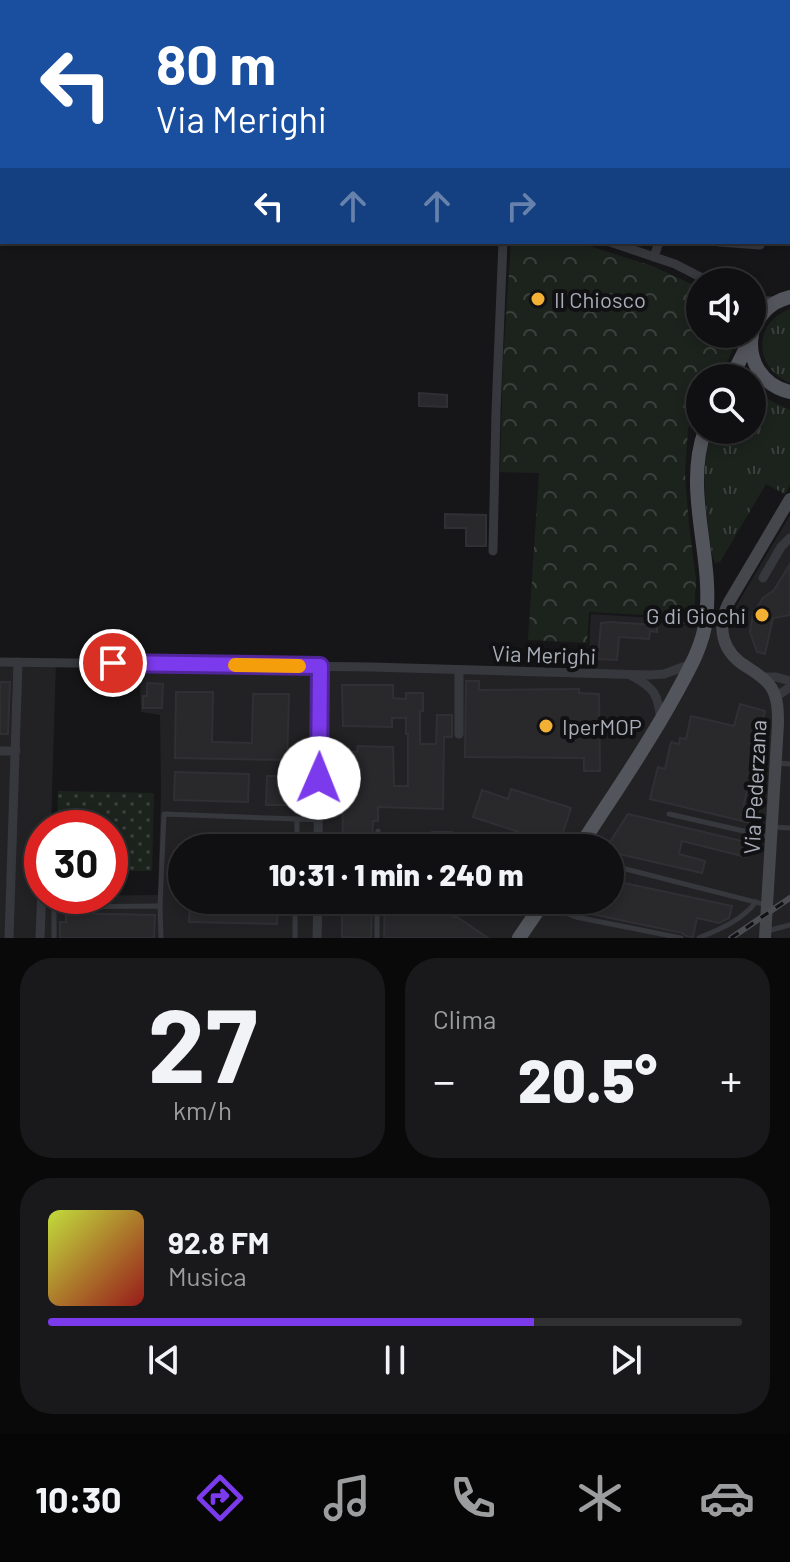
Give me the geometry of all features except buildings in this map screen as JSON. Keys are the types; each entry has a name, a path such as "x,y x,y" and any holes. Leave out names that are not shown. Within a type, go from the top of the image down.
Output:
{"main road":[{"path":"766,309 787,298"},
{"path":"751,348 756,367 768,381 785,392"},
{"path":"589,834 661,720 692,663 704,630 707,580 697,484 701,444"},
{"path":"760,550 790,499"},
{"name":"Via Pederzana","path":"760,550 723,613 721,630 728,650 762,677 776,697 776,763 762,904 765,934"},
{"path":"519,938 535,914"}],"street":[{"path":"493,551 503,244"},
{"path":"616,244 686,270"},
{"path":"654,257 658,244"},
{"path":"746,244 760,245"},
{"path":"766,302 787,298"},
{"path":"763,578 781,547 790,538"},
{"path":"760,550 775,559"},
{"name":"Via Merighi","path":"0,662 629,674 664,674 692,663"},
{"path":"6,935 18,662"},
{"path":"318,834 320,666"},
{"name":"Via Merighi","path":"459,670 459,734"},
{"path":"629,674 653,690 659,702 661,720"},
{"path":"762,677 790,681"},
{"path":"776,697 790,687"},
{"path":"0,751 16,751"},
{"path":"0,826 13,827"},
{"path":"40,938 41,914"},
{"path":"317,938 318,914"}],"lane":[{"path":"776,763 790,764"},
{"path":"161,938 164,814 319,820"},
{"path":"669,814 771,832 790,828"},
{"path":"297,819 297,834"},
{"path":"624,869 762,904"},
{"path":"699,938 723,928 762,904"},
{"path":"54,938 54,907 160,906"},
{"path":"295,914 295,938"},
{"path":"377,914 377,938"},
{"path":"569,914 681,938"},
{"path":"765,934 790,925"}],"shaded area":[{"path":"790,515 790,938 0,938 0,663 56,662 52,810 24,810 24,914 128,914 128,895 158,895 160,715 141,712 139,664 588,669 591,614 670,619 732,613"}],"green space":[{"path":"511,244 583,244 652,266 686,282 686,348 733,348 725,364 686,364 685,474 696,579 692,629 661,616 589,612 587,643 528,640 539,473 500,472"},
{"path":"790,309 790,383 769,367 762,348 766,348 769,324"},
{"path":"766,398 790,410 790,485 785,494 766,484 720,562 715,563 705,493 709,444 766,444"},
{"path":"58,791 154,793 152,871 128,871 128,810 57,810"}],"railway":[{"path":"731,938 790,898"}],"slow traffic":[{"path":"235,665 299,666"}],"place":[{"name":"Il Chiosco","path":"538,299"},
{"name":"G di Giochi","path":"762,615"},
{"name":"IperMOP","path":"546,726"}],"route":[{"path":"113,663 320,666 319,778"}]}
